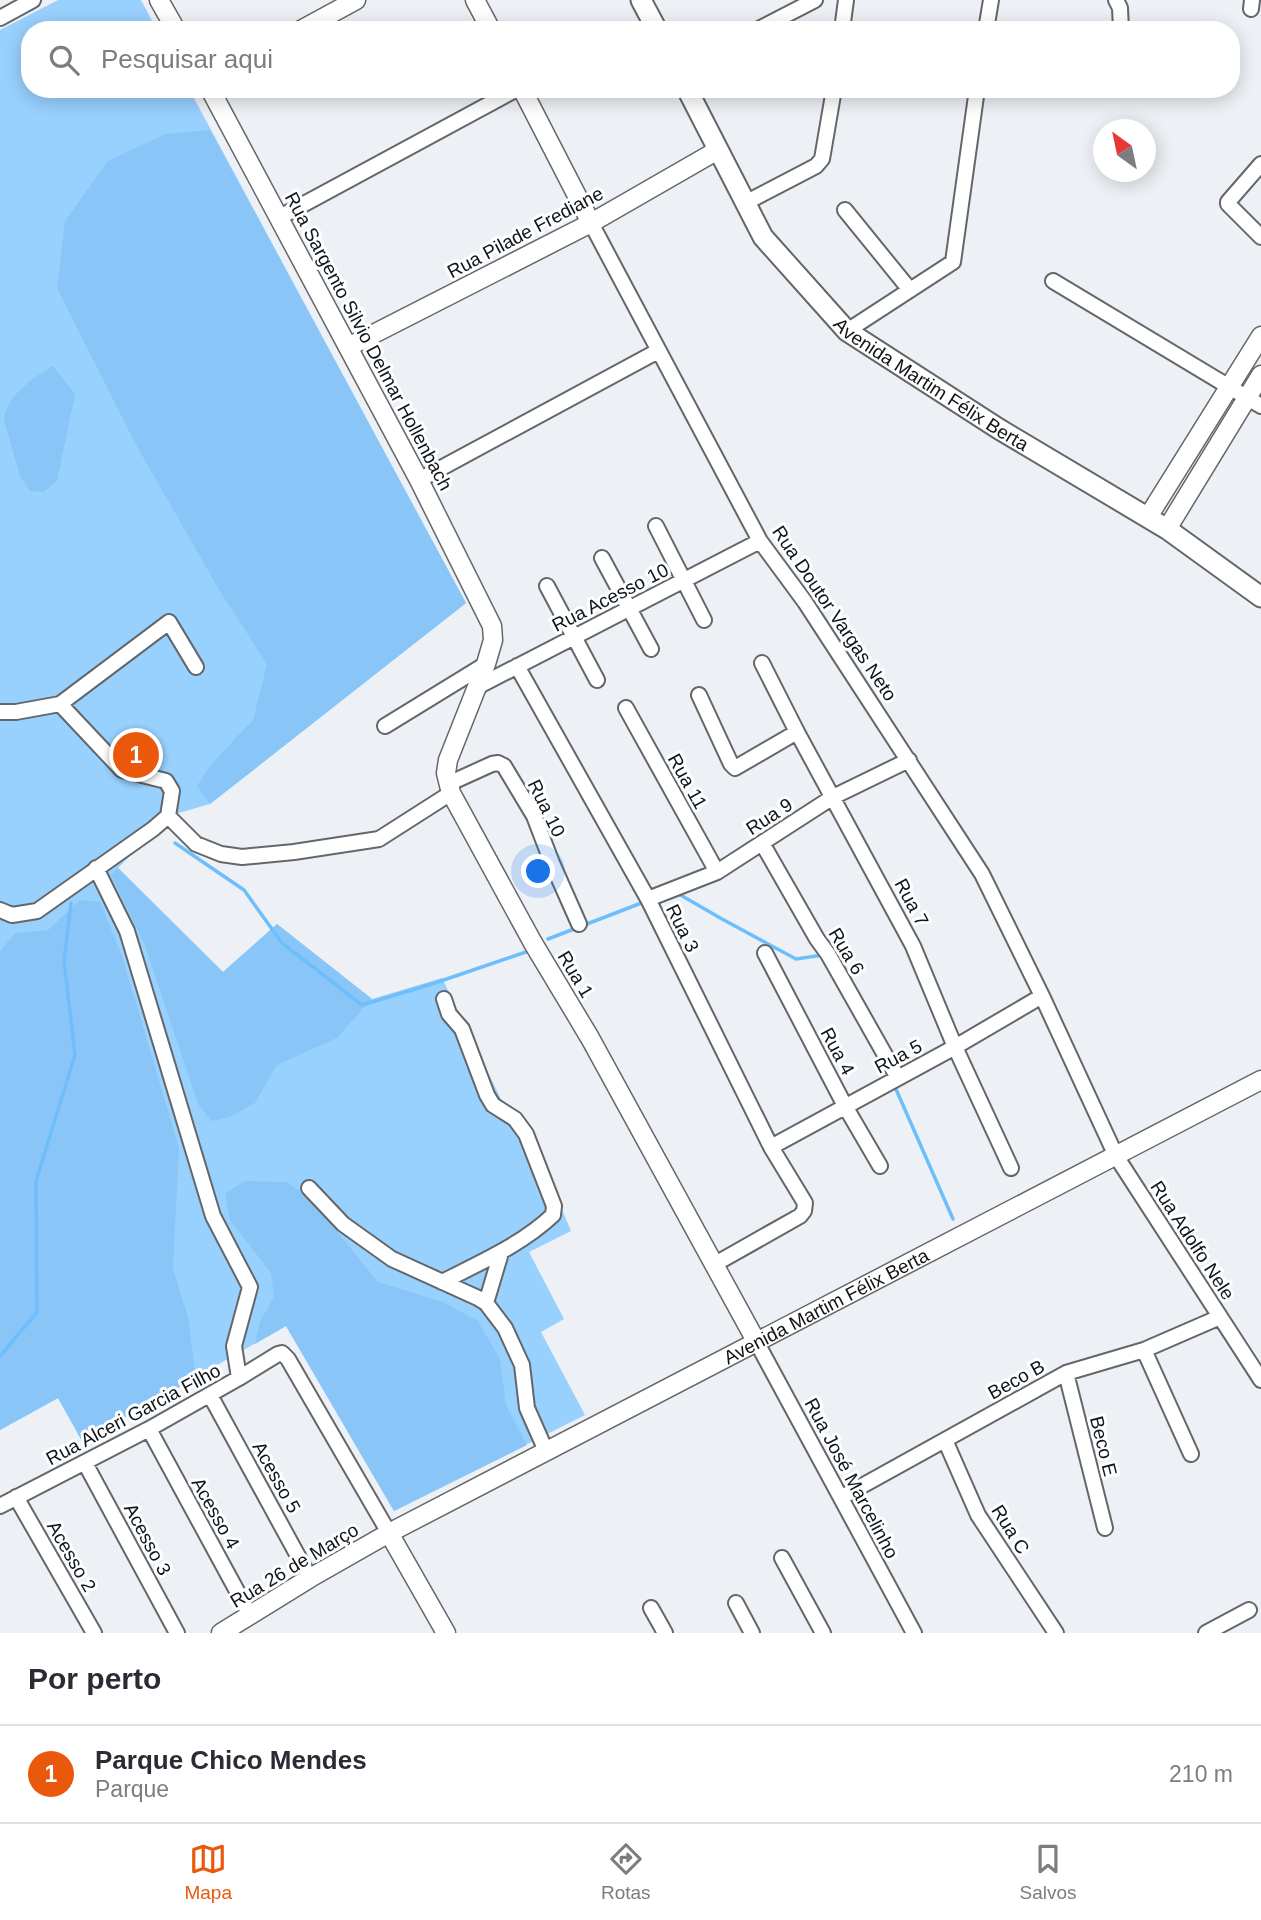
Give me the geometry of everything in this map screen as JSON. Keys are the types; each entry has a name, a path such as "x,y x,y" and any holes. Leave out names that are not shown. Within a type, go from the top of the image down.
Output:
{"main road":[{"path":"641,0 652,21"},
{"name":"Avenida Martim Félix Berta","path":"692,98 763,237 847,331 999,429 1167,528 1261,597"}],"street":[{"path":"0,18 33,0"},
{"path":"159,0 171,21"},
{"path":"318,21 356,0"},
{"path":"475,0 486,21"},
{"path":"774,21 815,0"},
{"path":"843,21 846,0"},
{"path":"987,21 990,0"},
{"path":"1115,0 1120,8 1121,21"},
{"name":"Rua Sargento Silvio Delmar Hollenbach","path":"215,98 488,615 493,640 486,664"},
{"path":"280,217 500,98"},
{"name":"Rua Doutor Vargas Neto","path":"527,98 760,541 805,602 982,874 1116,1156"},
{"path":"746,202 816,166 822,159 832,98"},
{"path":"847,331 953,262 976,98"},
{"name":"Rua Pilade Frediane","path":"348,347 591,223 718,150"},
{"path":"1261,164 1228,204 1261,237"},
{"path":"845,209 910,290"},
{"path":"1053,281 1254,402"},
{"path":"1148,517 1261,336"},
{"path":"419,480 658,351"},
{"path":"1167,528 1254,402 1261,375"},
{"path":"656,526 704,620"},
{"name":"Rua Acesso 10","path":"477,687 760,541"},
{"path":"602,558 651,649"},
{"path":"547,586 597,680"},
{"path":"0,712 61,704 169,622 196,667"},
{"name":"Rua 7","path":"762,663 913,946 955,1047 1011,1168"},
{"path":"449,788 447,760 486,664"},
{"path":"384,726 486,664"},
{"name":"Rua 3","path":"517,666 648,899 771,1147 804,1203 804,1211 800,1216 715,1264"},
{"path":"699,695 735,768 797,732"},
{"path":"0,910 12,915 37,911 168,816 172,791 166,781 122,770 61,704"},
{"name":"Rua 11","path":"626,708 717,872"},
{"name":"Rua 9","path":"648,899 717,872 833,797 908,760"},
{"name":"Rua 10","path":"168,816 196,844 221,854 242,857 379,839 449,788 498,763 504,766 534,816 579,923"},
{"name":"Rua 1","path":"449,788 756,1341"},
{"name":"Rua 6","path":"762,844 898,1078"},
{"path":"96,868 127,931 214,1216 250,1287 234,1346 239,1378"},
{"name":"Rua 4","path":"765,953 845,1106 880,1166"},
{"name":"Rua 5","path":"771,1147 955,1047 1042,996"},
{"path":"442,1282 501,1253 546,1222 553,1215 554,1206 526,1134 516,1119 493,1105 462,1030 449,1014 444,999"},
{"name":"Avenida Martim Félix Berta","path":"389,1533 1261,1080"},
{"name":"Rua Adolfo Nele","path":"1116,1156 1261,1380"},
{"path":"309,1188 343,1223 392,1259 485,1303 505,1328 522,1365 527,1408 546,1451"},
{"path":"485,1303 501,1253"},
{"name":"Beco B","path":"842,1497 1066,1373 1144,1350 1220,1317"},
{"name":"Rua José Marcelinho","path":"756,1341 914,1633"},
{"path":"1144,1350 1191,1454"},
{"name":"Rua Alceri Garcia Filho","path":"0,1506 149,1429 282,1353 389,1533"},
{"name":"Beco E","path":"1066,1373 1105,1528"},
{"name":"Acesso 5","path":"210,1395 310,1578"},
{"name":"Acesso 4","path":"149,1429 250,1615"},
{"name":"Rua C","path":"945,1440 978,1515 1056,1633"},
{"name":"Acesso 3","path":"85,1463 177,1633"},
{"name":"Acesso 2","path":"16,1497 94,1633"},
{"path":"389,1533 446,1633"},
{"name":"Rua 26 de Março","path":"221,1633 389,1533"},
{"path":"782,1558 823,1633"},
{"path":"736,1603 752,1633"},
{"path":"651,1608 665,1633"},
{"path":"1206,1633 1249,1610"}],"shaded area":[{"path":"58,0 141,0 152,21 21,21 21,98 194,98 466,603 210,804 168,816 118,868 223,972 277,924 372,999 442,978 501,1099 522,1116 528,1129 571,1231 529,1252 564,1319 541,1332 585,1415 394,1511 286,1326 82,1441 58,1398 0,1430 0,30"},
{"path":"210,130 466,603 210,804 197,786 212,763 253,720 267,664 221,593 135,443 57,288 65,221 108,161 165,134"},
{"path":"53,366 75,394 57,481 44,492 30,491 20,476 4,420 15,395"},
{"path":"118,868 223,972 277,924 372,999 337,1038 277,1065 255,1103 230,1117 211,1121 198,1104 144,943 111,875"},
{"path":"80,900 100,902 122,956 179,1148 173,1269 188,1317 196,1378 82,1441 58,1398 0,1430 0,951 15,933 48,930"},
{"path":"245,1181 286,1182 310,1198 378,1282 443,1302 478,1321 500,1359 506,1405 527,1445 394,1511 286,1326 255,1344 260,1321 274,1297 271,1273 230,1220 225,1193"}],"waterway":[{"path":"175,843 244,890 282,943 362,1005 526,952"},
{"path":"677,893 796,959 823,955"},
{"path":"548,939 644,902"},
{"path":"0,1356 37,1312 36,1181 75,1055 64,961 71,903"},
{"path":"895,1087 953,1219"}],"place":[{"name":"Parque Chico Mendes","path":"136,755"}]}
